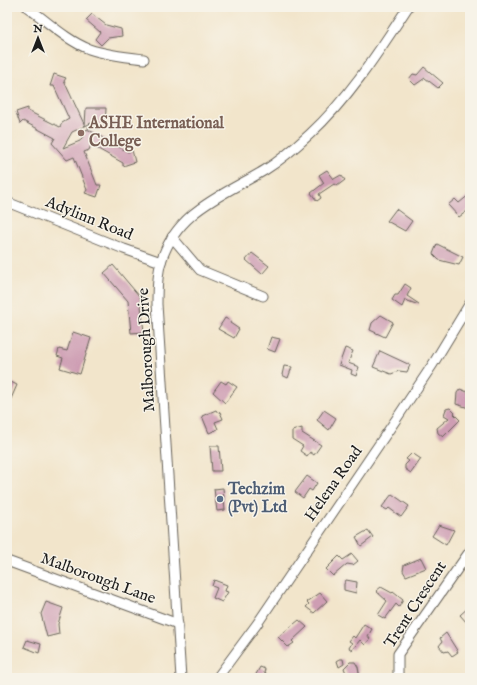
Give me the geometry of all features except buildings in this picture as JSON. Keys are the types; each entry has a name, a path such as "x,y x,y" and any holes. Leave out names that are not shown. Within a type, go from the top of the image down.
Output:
{"street":[{"path":"27,7 69,37 89,48 116,55 144,59"},
{"name":"Malborough Drive","path":"181,678 157,304 161,262 172,237 183,222 197,209 276,162 322,123 378,53 408,7"},
{"name":"Adylinn Road","path":"7,202 124,249 161,262"},
{"path":"172,237 200,270 263,296"},
{"name":"Helena Road","path":"217,678 257,624 397,418 433,364 469,305"},
{"name":"Trent Crescent","path":"398,678 398,654 470,551"},
{"name":"Malborough Lane","path":"7,561 178,624"}],"place":[{"name":"ASHE International College","path":"81,133"},
{"name":"Techzim (Pvt) Ltd","path":"220,499"}]}
